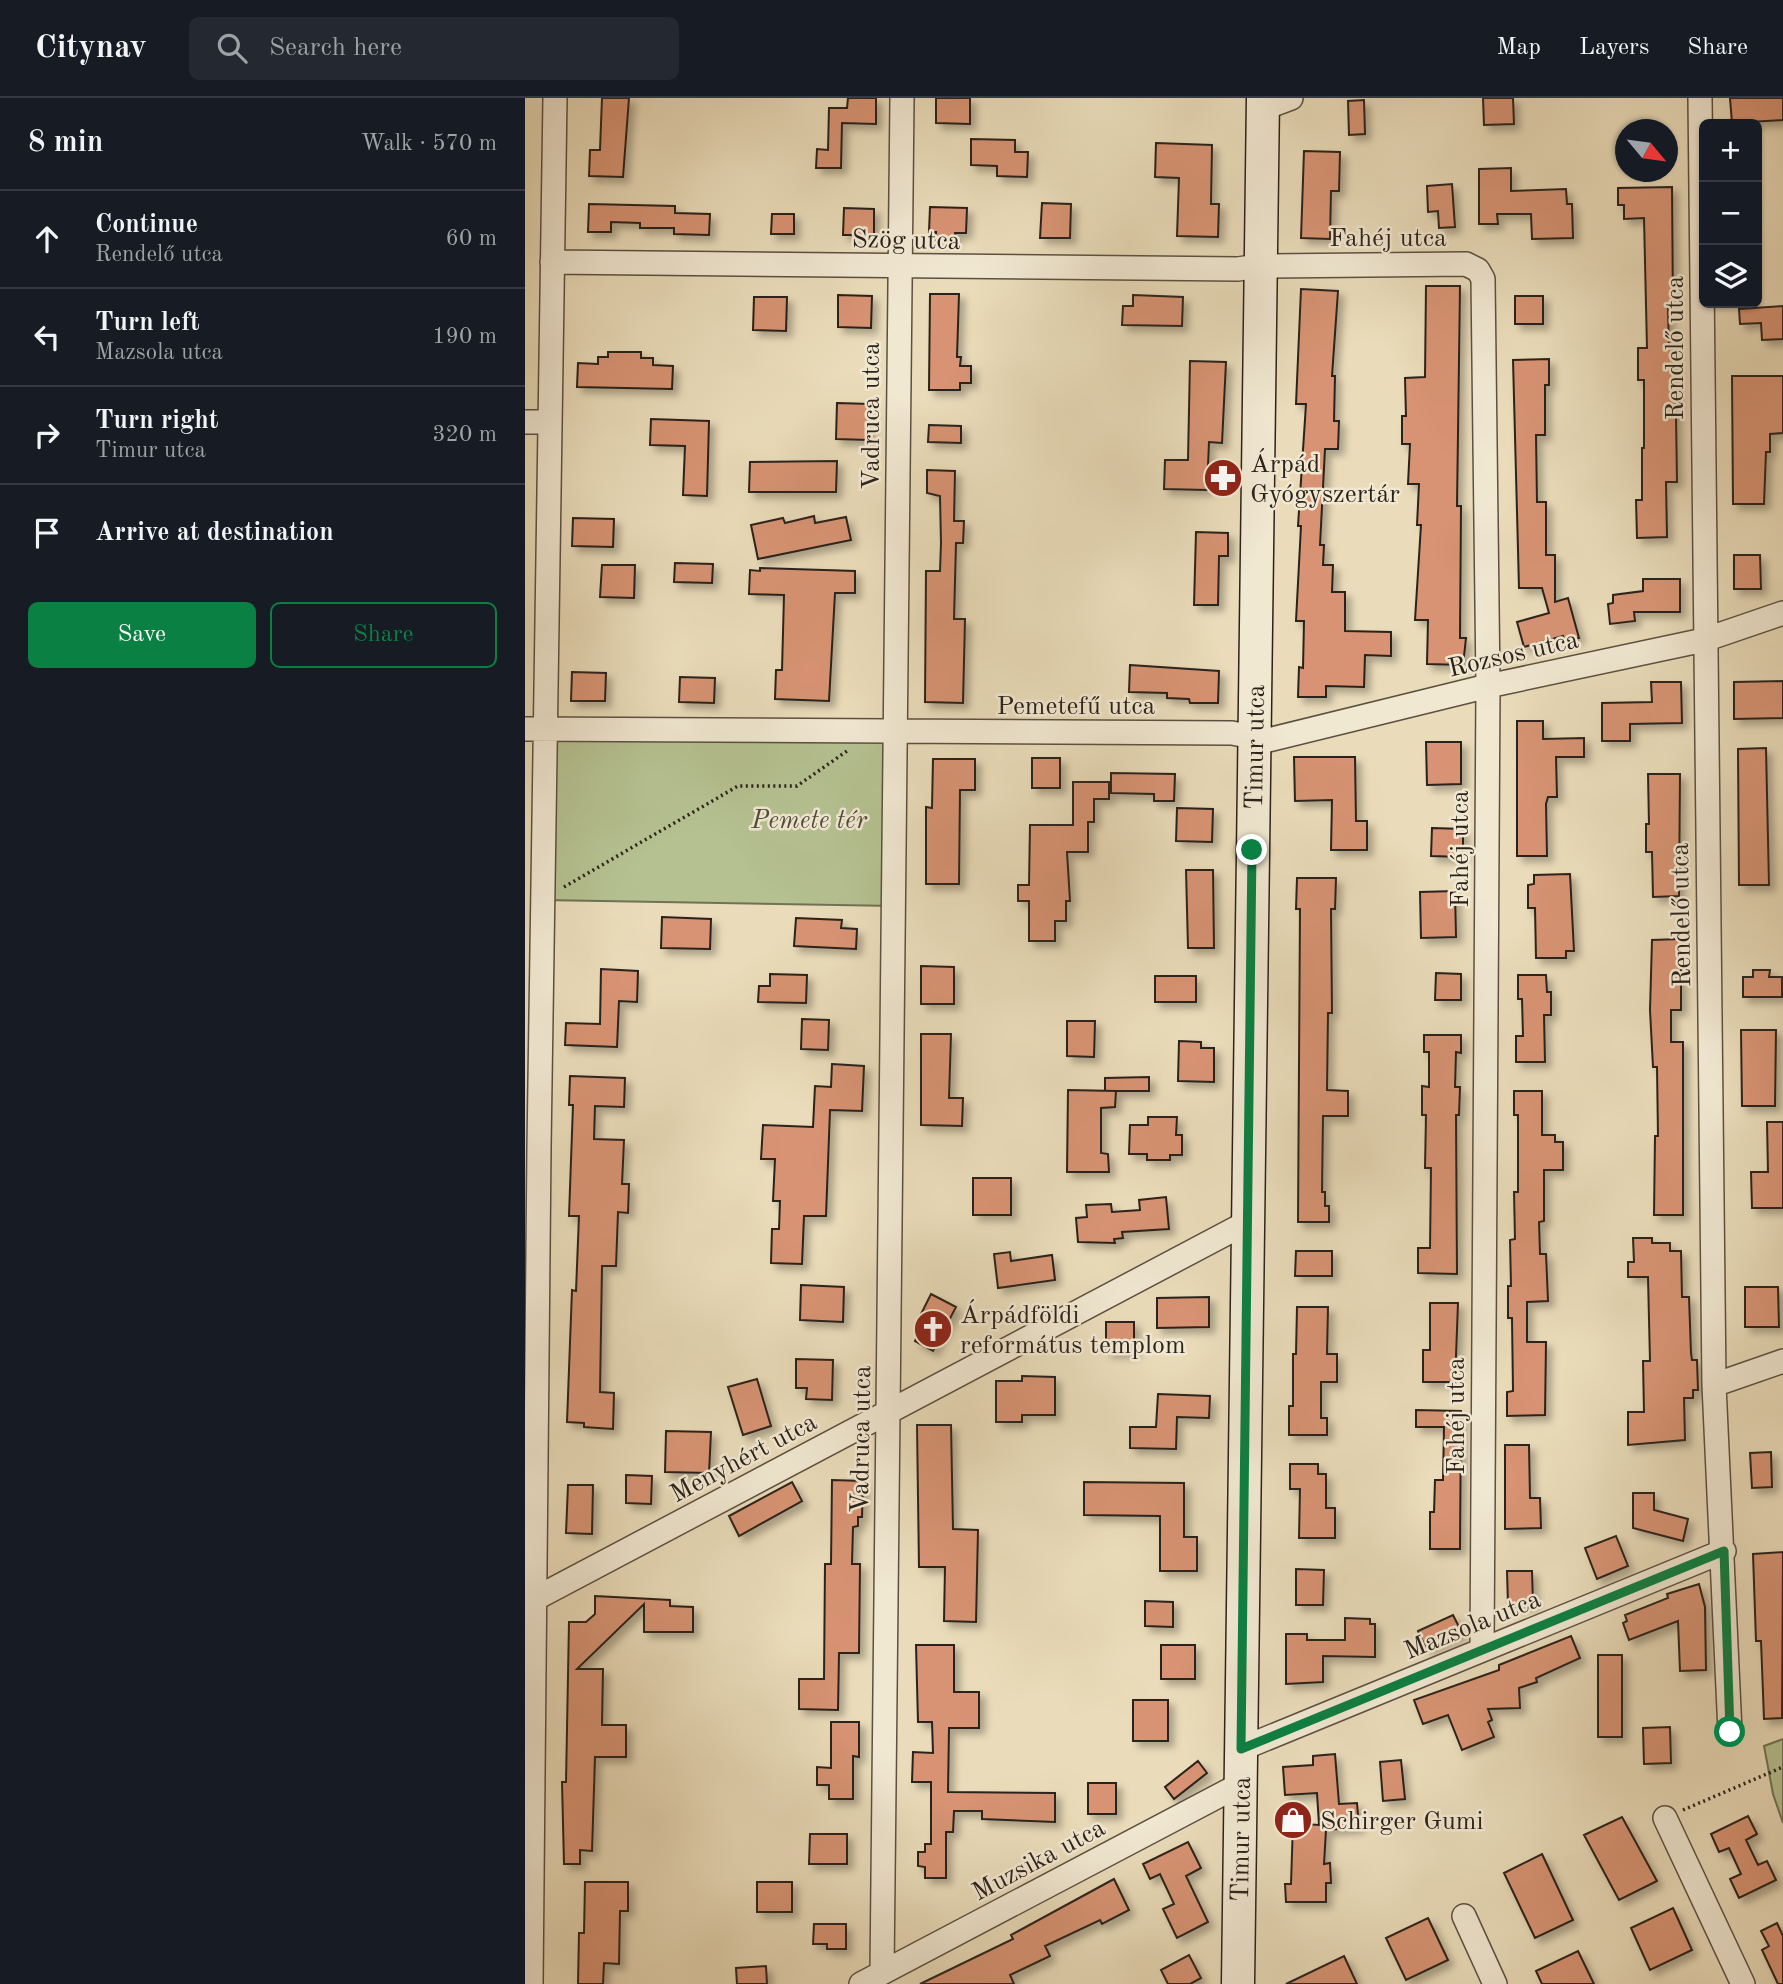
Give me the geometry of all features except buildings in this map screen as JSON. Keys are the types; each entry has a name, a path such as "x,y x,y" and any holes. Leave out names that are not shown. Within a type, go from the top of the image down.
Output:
{"street":[{"path":"530,1984 532,1147 543,900 535,729 550,422 555,98"},
{"name":"Vadruca utca","path":"882,1973 896,906 902,98"},
{"name":"Rendelő utca","path":"1700,98 1714,1385 1724,1551 1730,1732"},
{"name":"Timur utca","path":"1238,1984 1259,266 1272,102"},
{"name":"Szög utca","path":"552,262 1238,269 1259,266"},
{"name":"Fahéj utca","path":"1259,266 1466,264 1478,270 1483,279 1488,685 1482,1650"},
{"path":"525,422 550,422"},
{"name":"Rozsos utca","path":"1254,737 1268,740 1324,728 1488,685 1704,640 1783,613"},
{"path":"535,729 897,733"},
{"name":"Pemetefű utca","path":"897,733 1232,733 1254,737"},
{"name":"Menyhért utca","path":"529,1601 1246,1223"},
{"path":"1714,1385 1783,1362"},
{"name":"Mazsola utca","path":"1241,1749 1724,1551"},
{"name":"Muzsika utca","path":"861,1984 1241,1784"},
{"path":"1665,1818 1743,1984"},
{"path":"1464,1916 1495,1984"}],"path":[{"path":"543,900 738,786 797,786 852,748"},
{"path":"1665,1818 1783,1767"}],"green space":[{"name":"Pemete tér","path":"546,729 897,733 896,906 543,900"},
{"path":"1783,1739 1783,1823 1773,1794 1764,1746"}],"place":[{"name":"Árpád Gyógyszertár","path":"1223,478"},
{"name":"Árpádföldi református templom","path":"933,1329"},
{"name":"Schirger Gumi","path":"1293,1820"}],"route":[{"path":"1252,850 1241,1749 1724,1551 1730,1732"}]}
